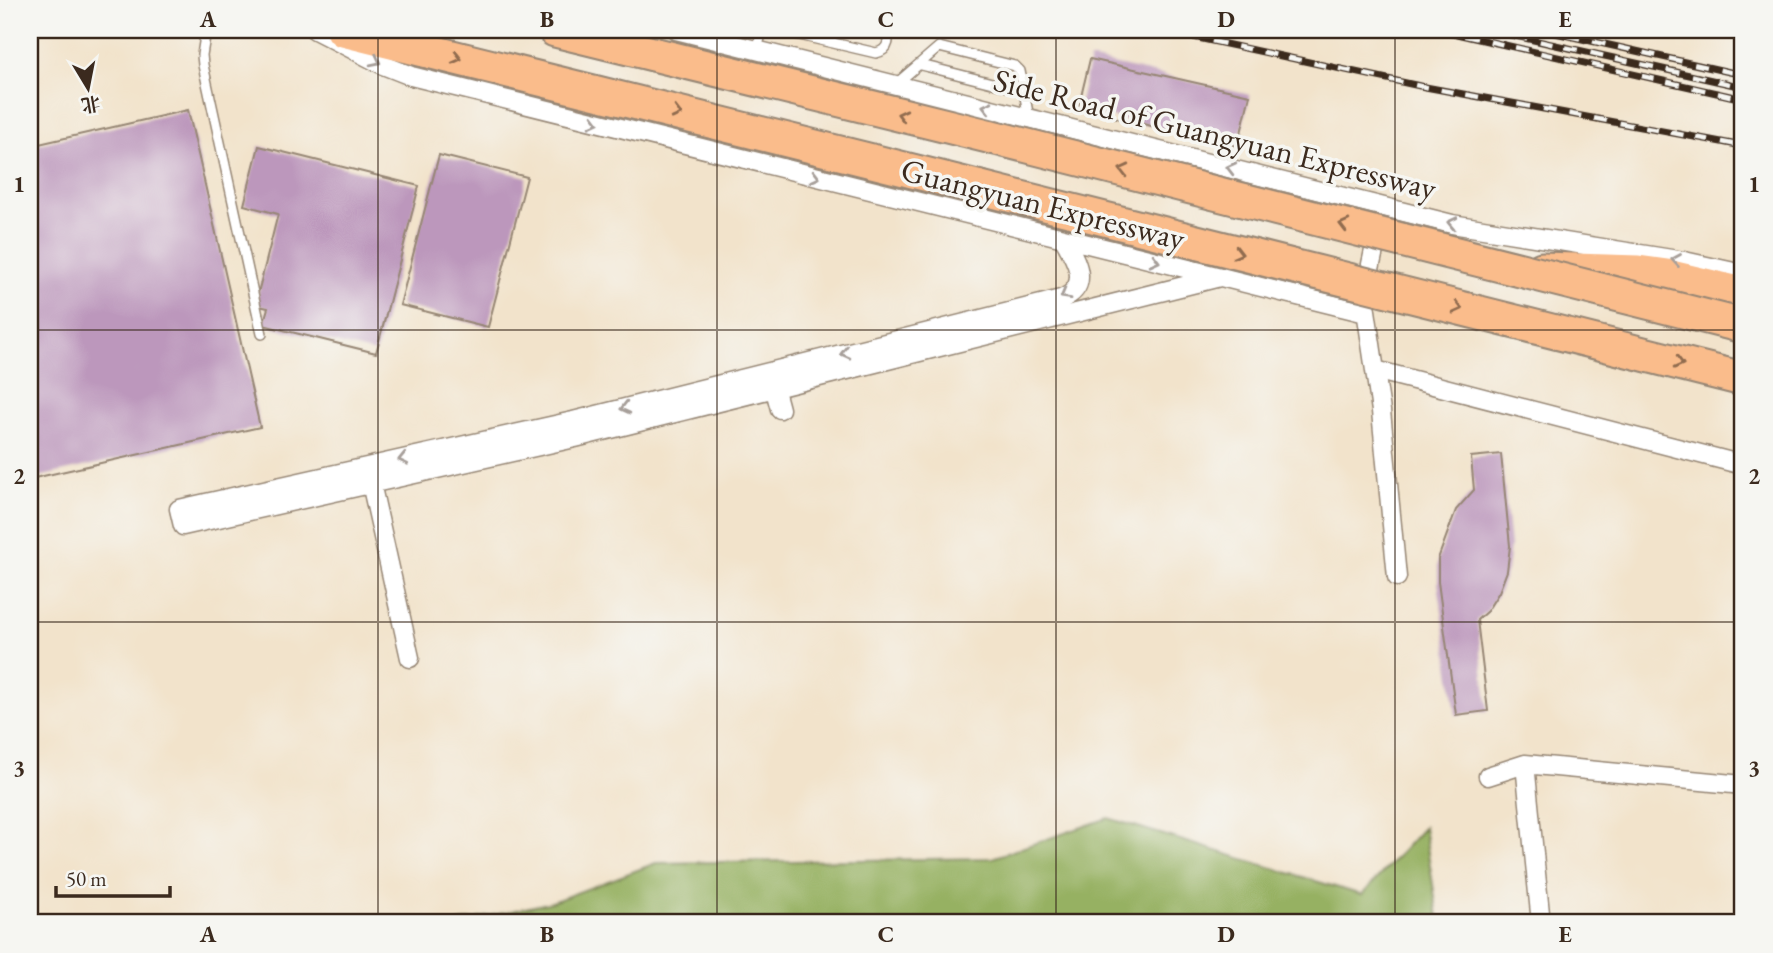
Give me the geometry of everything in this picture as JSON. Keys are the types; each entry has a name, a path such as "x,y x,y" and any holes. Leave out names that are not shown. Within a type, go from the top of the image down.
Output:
{"highway":[{"name":"Guangyuan Expressway","path":"343,30 1743,379"},
{"name":"Guangyuan Expressway","path":"555,30 1743,326"},
{"path":"1519,269 1638,272 1743,295"}],"street":[{"path":"315,30 383,65 411,76 1366,313"},
{"name":"Side Road of Guangyuan Expressway","path":"676,30 1472,228 1558,239 1743,274"},
{"path":"1385,207 1366,282 1366,313 1375,370 1397,577"},
{"path":"773,380 1064,298 1074,291 1079,275 1063,238"},
{"path":"370,475 179,509 183,526 552,426 773,380 1220,277"},
{"path":"1375,370 1743,464"},
{"path":"773,380 780,410"},
{"path":"370,475 410,658"},
{"path":"1488,776 1525,764 1743,785"},
{"path":"1525,764 1541,923"}],"lane":[{"path":"206,30 203,65 262,334"},
{"path":"757,50 762,30"},
{"path":"778,30 876,53 884,50 888,42 887,33 883,30"},
{"path":"895,85 941,47 1015,66 1020,71 1029,118"},
{"path":"920,65 1024,91"}],"green space":[{"path":"1108,818 1362,895 1424,827 1439,923 458,923 552,902 656,863 992,858"}],"building":[{"path":"1090,59 1250,95 1238,146 1078,109"},
{"path":"188,110 260,427 30,479 30,146"},
{"path":"259,146 419,186 376,353 263,325 268,308 255,305 278,214 244,205"},
{"path":"439,155 527,177 488,327 400,305"},
{"path":"1501,454 1510,546 1507,571 1499,592 1487,611 1477,620 1488,711 1456,715 1438,582 1438,559 1456,510 1474,490 1471,457"}],"railway":[{"path":"1161,30 1420,86 1743,146"},
{"path":"1439,30 1743,99"},
{"path":"1489,30 1743,87"},
{"path":"1542,30 1743,75"}]}
